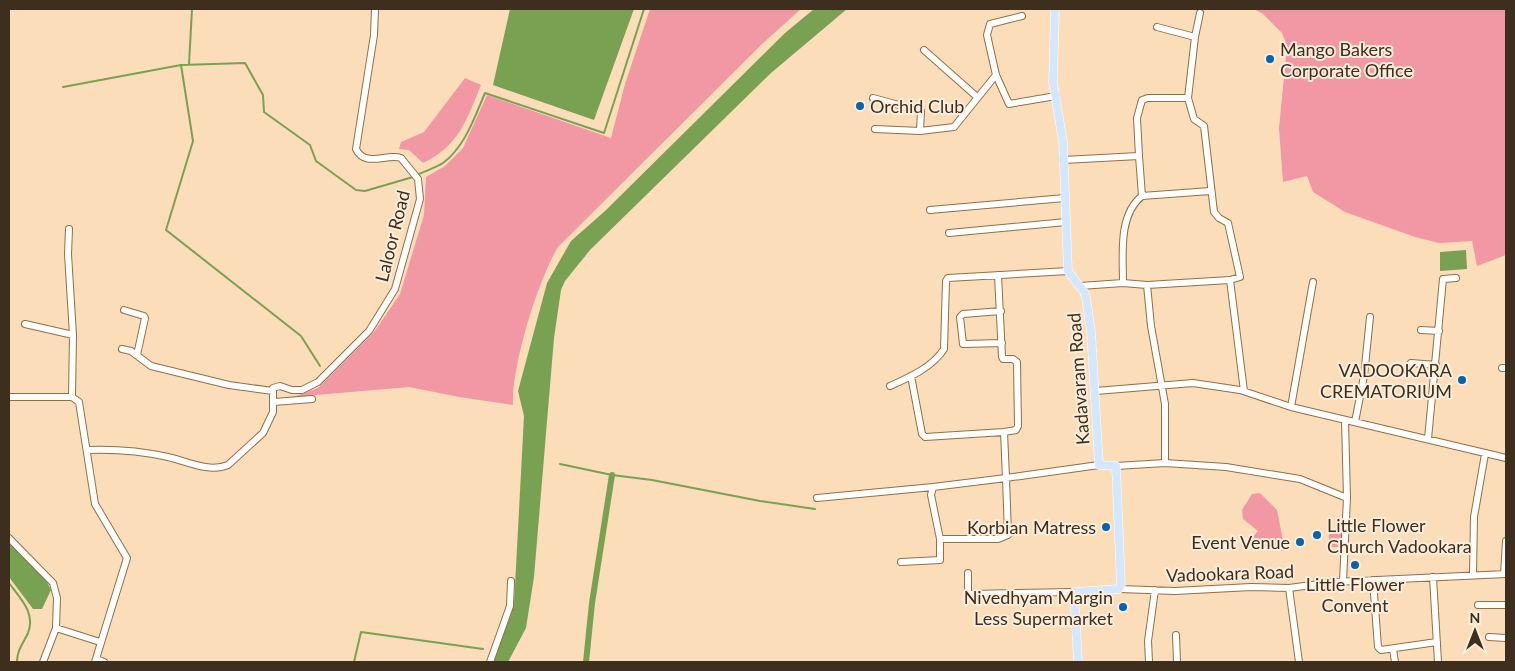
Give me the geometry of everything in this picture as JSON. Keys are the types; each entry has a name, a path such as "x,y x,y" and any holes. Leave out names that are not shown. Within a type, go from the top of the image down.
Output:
{"main road":[{"path":"1055,9 1054,82 1063,160 1068,272"},
{"name":"Kadavaram Road","path":"1068,272 1080,286 1086,298 1096,391 1099,465 1116,466"},
{"path":"1116,466 1120,589"},
{"name":"Vadookara Road","path":"1074,592 1120,589"},
{"path":"1074,592 1078,662"}],"street":[{"name":"Laloor Road","path":"122,349 131,351 151,366 203,376 229,384 296,391 310,388 369,331 395,289 420,199 418,179 415,172 398,157 368,159 359,154 356,149 374,35 375,9"},
{"path":"1080,286 1122,283 1148,285 1230,280 1240,276 1228,223 1219,218 1214,212 1210,191 1204,126 1194,119 1188,98 1195,37 1200,13"},
{"path":"1022,16 994,22 987,29 996,75 1009,104 1056,96"},
{"path":"1157,27 1195,37"},
{"path":"924,50 976,96"},
{"path":"875,130 920,130 954,126 976,96 996,75"},
{"path":"873,98 920,112 920,130"},
{"path":"1122,283 1125,228 1130,210 1142,196 1137,118 1142,100 1148,98 1188,98"},
{"path":"1063,160 1139,156"},
{"path":"1142,196 1210,191"},
{"path":"930,210 1065,198"},
{"path":"949,233 1066,222"},
{"path":"69,229 68,254 73,336 72,397"},
{"path":"890,386 911,376 944,350 946,281 948,278 1068,272"},
{"path":"911,376 922,434 925,437 1016,430 1018,426 1016,362 1014,359 1003,359 998,275"},
{"path":"1428,440 1443,279 1456,278"},
{"path":"1230,280 1244,390"},
{"path":"1291,407 1313,282"},
{"path":"1148,285 1151,326 1165,404 1165,463"},
{"path":"124,310 144,316 145,318 137,355"},
{"path":"1001,311 963,314 960,318 963,344 1002,343"},
{"path":"1355,422 1364,376 1370,317"},
{"path":"25,324 73,336"},
{"path":"1421,330 1439,330"},
{"path":"1411,363 1436,366"},
{"path":"1096,391 1193,383 1244,390 1291,407 1506,458"},
{"path":"87,450 115,449 168,457 196,466 224,467 247,450 263,433 273,412 274,388"},
{"path":"9,397 72,397 78,402 95,504 126,558 121,582 100,642 96,660 104,662"},
{"path":"274,402 312,399"},
{"path":"1343,581 1347,498 1345,420"},
{"path":"940,539 998,538 1008,534 1004,432"},
{"path":"1472,574 1474,516 1484,454"},
{"path":"1116,466 1165,463 1226,467 1300,479 1347,498"},
{"path":"816,498 933,487 1006,478 1053,469 1099,465"},
{"path":"901,562 940,560 940,539 931,494 933,487"},
{"path":"9,538 52,583 57,598 56,628 43,662"},
{"path":"1505,574 1506,540"},
{"name":"Vadookara Road","path":"968,573 968,592 970,594 1074,592"},
{"name":"Vadookara Road","path":"1120,589 1289,588 1343,581 1505,574"},
{"path":"1433,577 1438,662"},
{"path":"1373,580 1378,647 1380,650 1437,642"},
{"path":"490,662 510,606 511,581"},
{"path":"1289,588 1299,662"},
{"path":"1149,662 1148,641 1155,590"},
{"path":"1478,605 1506,605"},
{"path":"56,628 100,642"},
{"path":"1176,635 1177,662"},
{"path":"1489,637 1506,638"},
{"path":"1393,649 1395,662"}],"shaded area":[{"path":"510,9 634,9 594,120 493,85"},
{"path":"650,9 801,9 762,44 558,247 542,280 527,324 516,369 513,405 409,387 293,397 318,388 374,332 400,294 424,215 426,177 445,166 463,148 487,95 611,138 625,84"},
{"path":"814,9 847,9 771,73 590,250 565,281 561,290 554,338 534,577 526,628 508,662 493,662 514,605 524,416 518,391 547,283 571,241 605,211 785,33"},
{"path":"1254,9 1506,9 1506,255 1477,266 1472,241 1439,243 1415,237 1345,212 1313,192 1307,176 1283,182 1279,128 1287,46 1282,33 1263,14"},
{"path":"465,78 481,85 466,120 453,140 435,156 423,163 409,150 399,149 401,142 424,132"},
{"path":"1466,250 1467,269 1440,271 1440,252"},
{"path":"1260,493 1277,510 1285,551 1246,545 1258,531 1243,519 1242,510 1252,494"},
{"path":"1329,532 1342,532 1342,547 1329,547"},
{"path":"11,544 42,572 51,590 42,609 33,609 9,577 9,545"}],"waterway":[{"path":"189,64 192,9"},
{"path":"417,175 443,163 457,149 468,131 485,93 604,133 644,9"},
{"path":"63,87 181,65 245,63 263,95 264,112 310,145 316,161 356,190 365,191 413,177"},
{"path":"181,65 193,141 166,230 301,336 320,366"},
{"path":"560,464 612,475 652,480 760,501 815,509"},
{"path":"586,662 592,603 612,475"},
{"path":"9,583 26,606 30,619 28,633 19,650 17,662"},
{"path":"354,662 361,632 483,649"}],"place":[{"name":"Mango Bakers Corporate Office","path":"1270,59"},
{"name":"Orchid Club","path":"860,106"},
{"name":"VADOOKARA CREMATORIUM","path":"1462,380"},
{"name":"Korbian Matress","path":"1106,527"},
{"name":"Little Flower Church Vadookara","path":"1317,535"},
{"name":"Event Venue","path":"1300,542"},
{"name":"Little Flower Convent","path":"1355,565"},
{"name":"Nivedhyam Margin Less Supermarket","path":"1123,607"}]}
